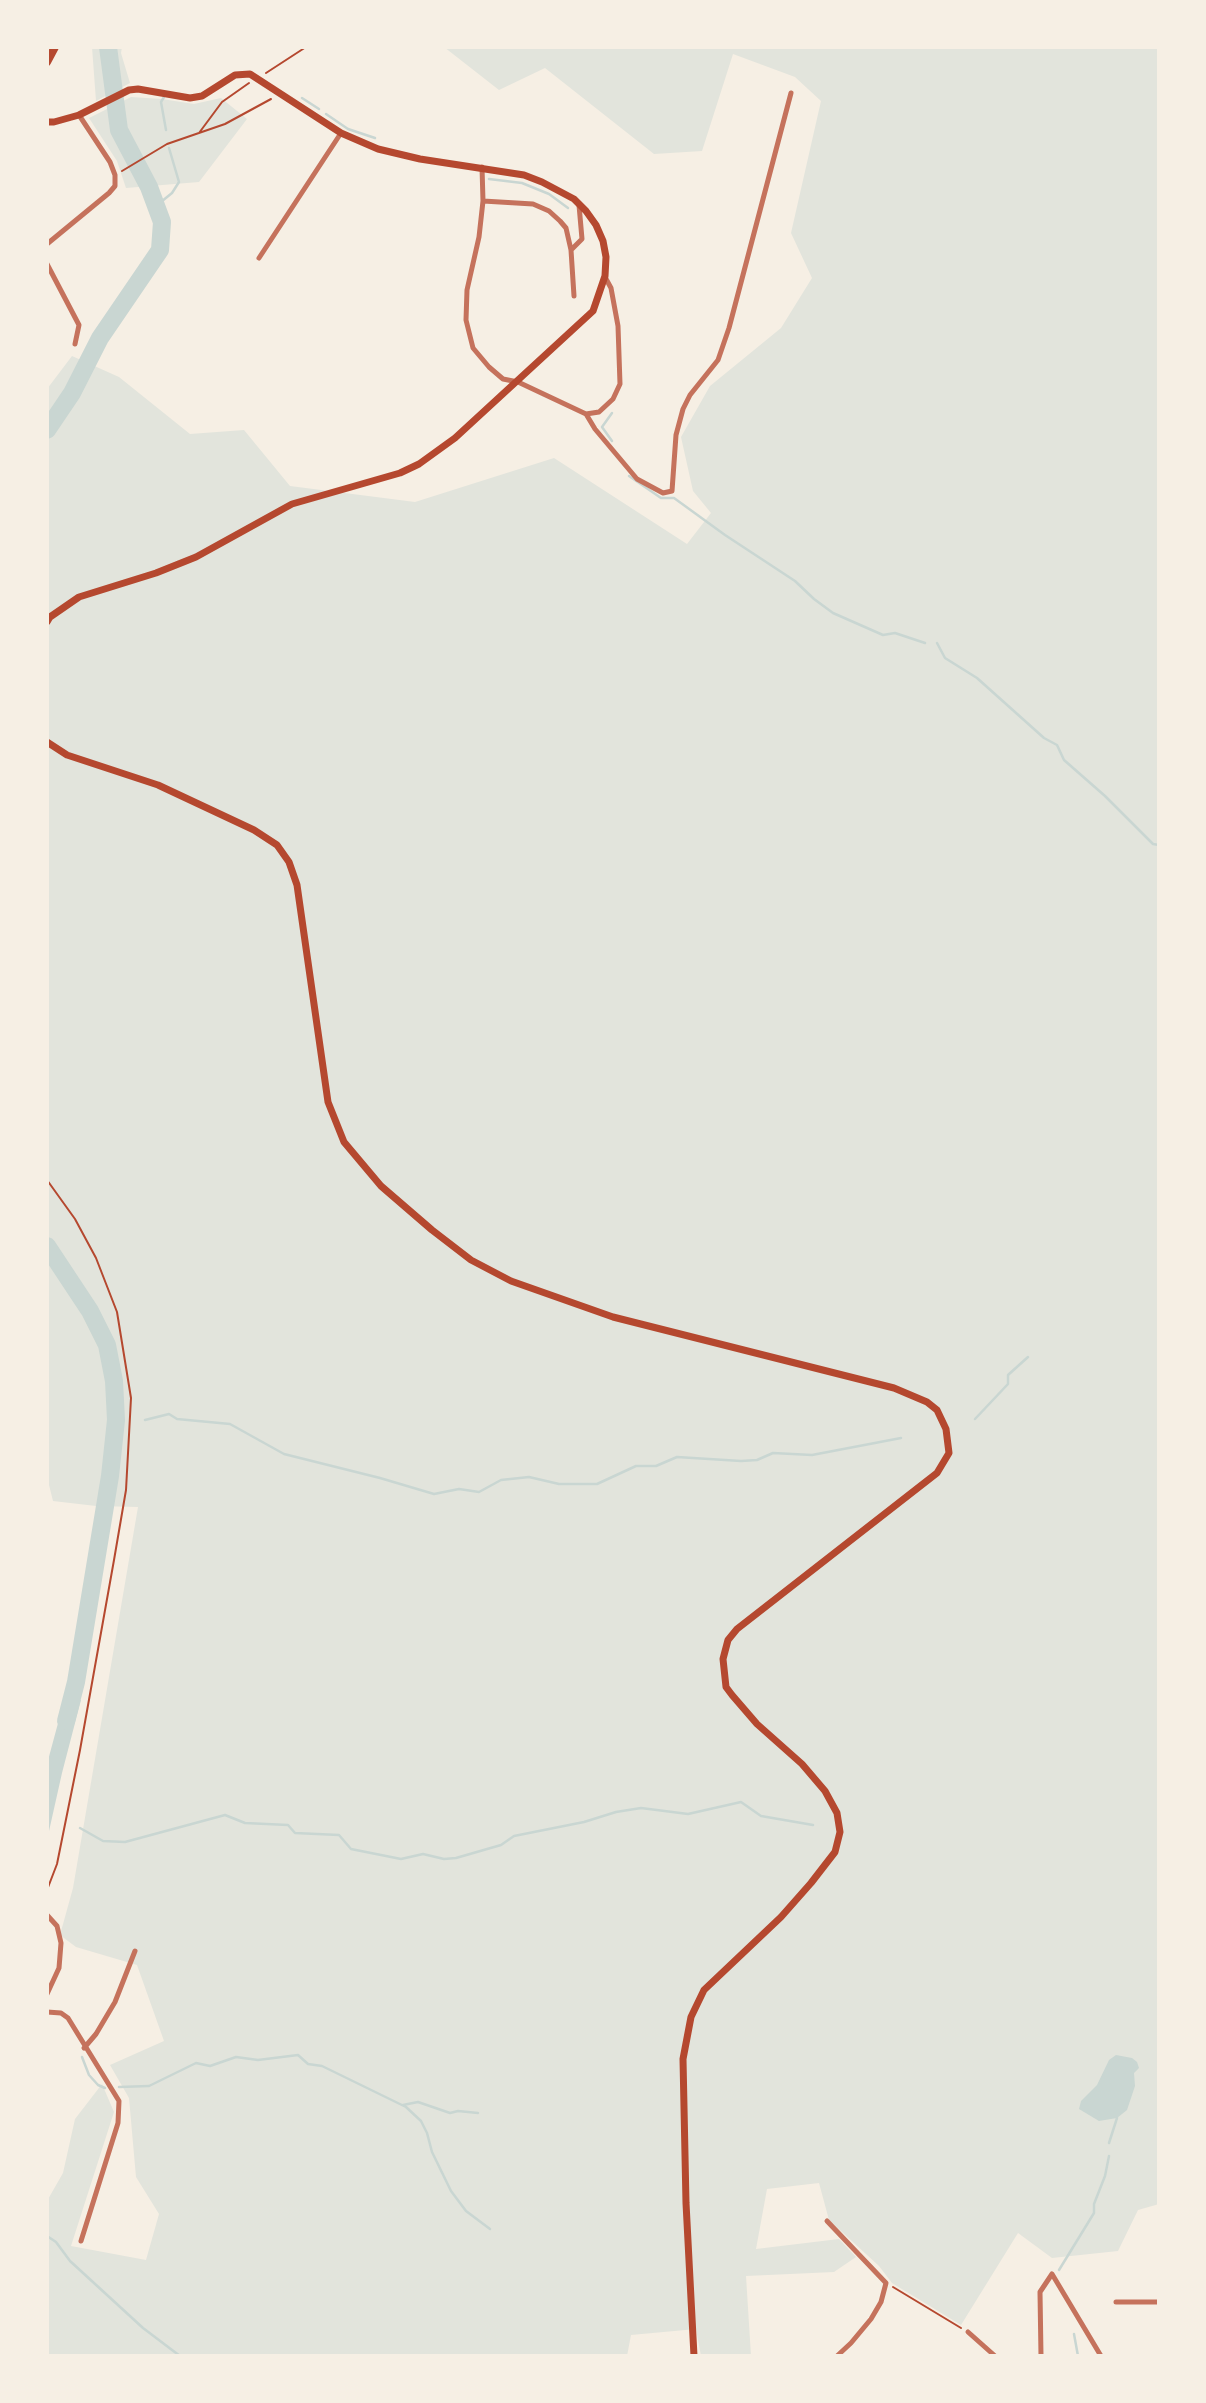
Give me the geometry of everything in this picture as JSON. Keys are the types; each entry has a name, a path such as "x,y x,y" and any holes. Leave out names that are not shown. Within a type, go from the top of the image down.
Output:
{"main road":[{"path":"47,62 55,47"},
{"path":"47,122 79,115 129,90 138,89 190,98 202,96 235,75 250,74 341,133 378,149 420,159 482,167 542,182 579,204 596,225 606,257 605,276 593,311 456,438 419,464 400,473 292,504 196,557 156,573 79,597 47,622"},
{"path":"47,741 67,755 158,785 254,830 277,845 289,862 297,885 328,1102 344,1142 382,1186 451,1245 471,1260 511,1281 612,1317 894,1388 928,1402 937,1410 946,1429 948,1453 937,1473 929,1481 737,1629 728,1640 723,1659 726,1686 757,1724 803,1764 825,1791 837,1812 840,1832 835,1852 811,1883 781,1917 704,1990 691,2017 683,2059 691,2334 694,2356"}],"street":[{"path":"482,167 483,201 479,237 467,290 466,320 473,348 503,379 518,382 586,414 637,480 663,494 673,491 676,435 690,396 718,360 729,328 791,93"},
{"path":"47,244 115,186 115,175 110,162 79,115"},
{"path":"259,258 341,133"},
{"path":"483,201 533,204 549,211 566,228 572,250 575,296"},
{"path":"572,250 582,239 579,204"},
{"path":"47,264 79,325 75,344"},
{"path":"586,414 599,411 613,399 620,384 618,326 611,288 605,276"},
{"path":"47,1915 57,1926 61,1942 59,1968 47,1994"},
{"path":"84,2048 96,2034 115,2002 135,1951"},
{"path":"47,2012 61,2013 68,2018 118,2101 118,2123 80,2241"},
{"path":"827,2221 886,2283 881,2302 871,2319 837,2356"},
{"path":"1041,2356 1040,2292 1052,2274 1101,2356"},
{"path":"1116,2302 1159,2302"},
{"path":"968,2332 995,2356"},
{"path":"845,2349 848,2356"}],"path":[{"path":"198,133 222,102 306,47"},
{"path":"124,170 177,140 225,124 277,91"},
{"path":"47,1180 75,1219 105,1279 117,1312 131,1398 125,1490 118,1537 57,1864 47,1890"},
{"path":"886,2283 968,2332"}],"shaded area":[{"path":"92,47 122,47 121,53 130,83 96,101"},
{"path":"444,47 1159,47 1159,2204 1138,2210 1118,2251 1052,2258 1018,2233 961,2325 892,2283 879,2266 829,2220 819,2183 767,2189 756,2249 839,2239 856,2257 834,2272 746,2276 751,2356 701,2356 696,2329 631,2335 627,2356 47,2356 47,2201 63,2173 75,2119 102,2084 114,2112 71,2246 146,2260 159,2214 136,2177 129,2098 110,2065 164,2041 137,1965 76,1947 60,1935 73,1888 138,1507 53,1501 47,1477 47,389 72,356 119,377 190,434 244,430 290,486 415,502 554,458 687,544 711,513 693,491 681,437 710,386 781,328 812,278 791,233 821,101 795,77 733,54 702,151 654,154 545,68 499,90"},
{"path":"131,97 194,104 221,98 247,119 199,182 126,188 117,161 89,118"},
{"path":"81,1700 47,1840 47,1764 64,1701"},
{"path":"1116,2055 1132,2058 1137,2062 1139,2068 1134,2073 1135,2086 1127,2110 1117,2118 1099,2121 1079,2109 1081,2101 1097,2085 1109,2060"}],"waterway":[{"path":"47,430 72,393 100,338 160,250 162,222 149,187 119,130 108,47"},
{"path":"164,97 161,102 166,130"},
{"path":"302,98 319,109"},
{"path":"326,114 348,129 375,138"},
{"path":"156,206 172,193 179,182 169,148"},
{"path":"489,179 522,183 549,194 568,208"},
{"path":"612,413 602,427 612,441"},
{"path":"629,476 661,498 674,498 795,581 833,613 883,635 895,633 925,643"},
{"path":"937,643 945,658 977,678 1044,738 1057,745 1064,760 1153,844 1159,845"},
{"path":"47,1246 90,1311 107,1345 114,1381 116,1420 110,1476 76,1682 66,1721"},
{"path":"975,1419 1008,1384 1008,1375 1028,1357"},
{"path":"145,1420 169,1414 177,1419 230,1424 284,1454 434,1494 459,1489 479,1492 501,1480 529,1477 559,1484 597,1484 636,1466 656,1466 677,1457 757,1460 773,1453 812,1455 901,1438"},
{"path":"80,1828 103,1841 125,1842 225,1815 245,1823 288,1825 295,1833 339,1835 351,1849 401,1859 423,1854 444,1859 501,1845 514,1836 641,1808 688,1814 741,1802 761,1816 813,1825"},
{"path":"119,2087 149,2086 196,2063 210,2066 236,2057 258,2060 298,2055 308,2064 322,2066 406,2107 421,2121 432,2152 451,2191 466,2211 490,2229"},
{"path":"82,2057 89,2075 105,2088"},
{"path":"403,2105 418,2102 450,2113 478,2113"},
{"path":"1109,2143 1117,2118"},
{"path":"1059,2270 1094,2213 1094,2204 1105,2176 1109,2156"},
{"path":"47,2236 56,2242 70,2261 143,2328 180,2356"},
{"path":"1074,2334 1078,2356"}]}
